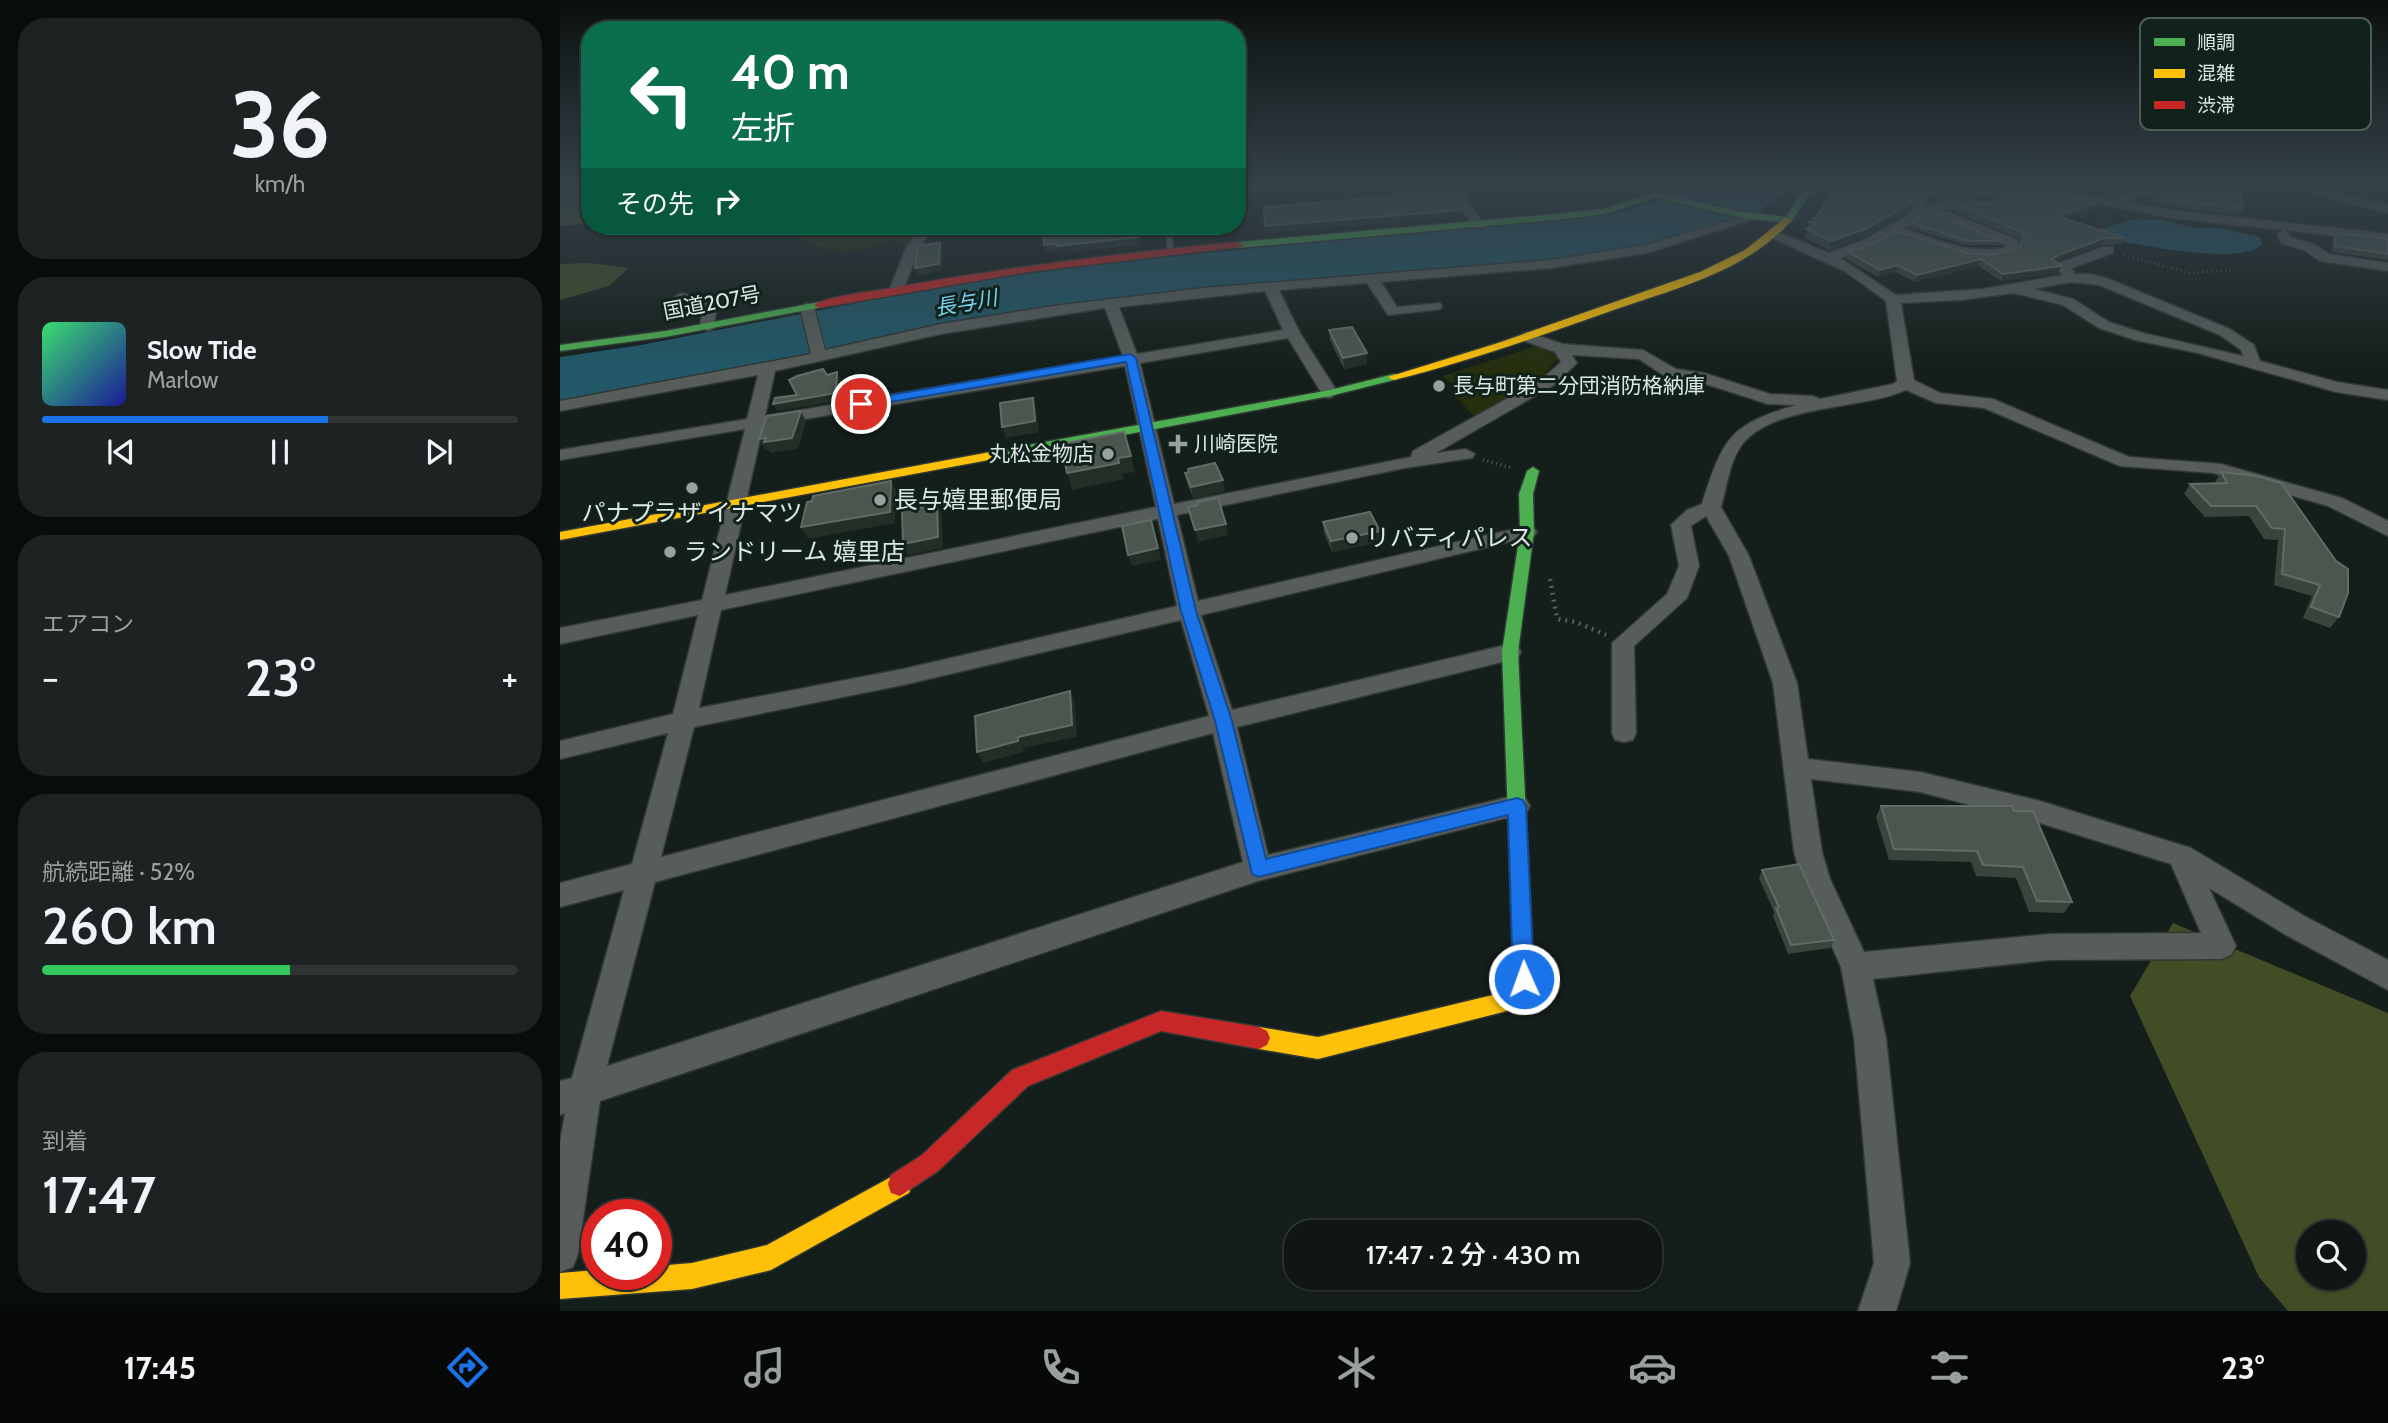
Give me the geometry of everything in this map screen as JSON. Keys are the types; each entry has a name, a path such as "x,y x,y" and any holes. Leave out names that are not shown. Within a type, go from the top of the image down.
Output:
{"main road":[{"name":"国道207号","path":"560,348 807,309 897,288 1085,260 1204,248"},
{"path":"560,537 1149,429 1330,393 1406,374 1527,337 1717,269 1757,248"},
{"path":"560,1286 692,1276 771,1257 930,1163 1020,1078 1161,1021 1318,1048 1503,1002 1524,979 1510,652 1527,532 1526,494 1533,471"}],"street":[{"path":"897,288 913,248"},
{"path":"560,406 768,368 941,329 1111,303 1551,264 1650,248"},
{"path":"1807,248 1867,276 1893,299 1906,383"},
{"path":"1831,257 1855,248"},
{"path":"1951,248 1965,253 1989,255 2011,248"},
{"path":"2311,248 2325,258 2388,267"},
{"path":"2070,278 2064,266 2108,250"},
{"path":"1893,299 1938,299 2017,289 2070,278 2091,278 2225,332 2248,348 2253,363"},
{"path":"1372,279 1393,312 1434,306"},
{"path":"1271,288 1292,333 1330,393"},
{"path":"2017,289 2068,302 2104,325 2140,337 2253,363 2336,387 2388,395"},
{"path":"681,297 704,302 709,313 708,326"},
{"path":"1111,303 1130,358 1149,429 1189,611 1223,721 1258,869"},
{"path":"807,309 818,355"},
{"path":"560,455 1292,333"},
{"path":"1527,337 1561,349 1643,355 1672,374 1698,376 1768,399 1834,402"},
{"path":"1405,463 1548,382 1569,363 1561,349"},
{"path":"560,1254 573,1094 643,875 713,604 768,368"},
{"path":"1877,1311 1892,1263 1870,1038 1856,967 1816,879 1808,852 1785,683 1740,556 1711,507 1727,457 1736,440 1754,426 1834,402 1891,392 1906,383"},
{"path":"1906,383 1936,398 1987,403 2126,462 2214,468 2335,502 2388,530"},
{"path":"560,636 1405,463 1466,454"},
{"path":"1624,733 1623,643 1676,598 1689,566 1681,525 1694,514 1711,507"},
{"path":"560,750 684,720 904,677 1527,532"},
{"path":"560,895 1223,721 1510,652"},
{"path":"1798,768 1920,782 2040,812 2181,856 2296,926 2388,976"},
{"path":"573,1094 1258,869 1517,806"},
{"path":"1856,967 2049,947 2221,946 2181,856"}],"path":[{"path":"2108,250 2183,274 2215,274 2232,270"},
{"path":"1466,454 1496,465 1533,471"},
{"path":"1551,587 1557,619 1576,622 1623,643"}],"green space":[{"path":"824,248 864,248 847,251"},
{"path":"591,263 629,268 609,286 560,300 560,264"},
{"path":"1540,345 1558,358 1542,377 1474,416 1456,397 1463,393 1442,376"},
{"path":"2173,923 2388,1013 2388,1311 2288,1311 2259,1277 2130,996"}],"water":[{"name":"長与川","path":"1252,248 1635,248 1546,261 1195,290 833,350 644,389 560,400 560,357 641,345 965,282 1116,262"},
{"path":"2163,248 2255,248 2237,253 2197,253"}],"building":[{"path":"918,248 940,248 939,264 915,268"},
{"path":"1859,248 1951,248 1967,253 1992,255 2018,248 2077,248 2052,259 2061,266 2003,274 1981,259 1917,275 1898,265 1880,270 1848,252"},
{"path":"2349,248 2388,248 2388,254"},
{"path":"1352,327 1367,353 1343,358 1329,330"},
{"path":"823,369 827,375 837,372 836,393 773,404 775,398 797,395 789,380"},
{"path":"1033,398 1035,421 1002,427 1000,403"},
{"path":"801,411 792,438 764,442 766,438 759,439 767,416"},
{"path":"1124,432 1131,456 1118,458 1119,463 1067,473 1061,444"},
{"path":"1215,463 1223,480 1191,487 1185,473 1189,472 1188,469"},
{"path":"2221,472 2257,476 2281,483 2336,561 2348,569 2348,593 2339,617 2311,607 2320,585 2282,574 2285,529 2272,528 2256,506 2211,506 2190,484 2227,483"},
{"path":"891,481 890,512 801,527 807,502 812,501 813,496"},
{"path":"1218,498 1226,524 1195,530 1188,507 1198,505 1197,502"},
{"path":"937,504 938,537 903,544 902,511"},
{"path":"1370,512 1380,531 1331,541 1323,522"},
{"path":"1151,520 1158,548 1128,555 1122,526"},
{"path":"1070,691 1072,725 1018,737 1018,741 977,752 975,716"},
{"path":"1881,806 2012,806 2014,811 2033,811 2072,902 2037,901 2023,867 1983,865 1977,851 1894,849"},
{"path":"1799,864 1834,940 1791,945 1776,908 1779,907 1762,870"}],"traffic: fast":[{"path":"560,348 665,334 819,305"},
{"path":"1001,454 1330,393 1394,377"},
{"path":"1523,958 1510,652 1527,532 1526,494 1533,471"}],"traffic: slow":[{"path":"1394,377 1502,345 1680,284 1727,264 1754,248"},
{"path":"560,536 1001,454"},
{"path":"1259,1038 1318,1048 1503,1002 1524,979 1523,958"},
{"path":"560,1286 692,1276 771,1257 900,1184"}],"traffic: jam":[{"path":"819,305 1028,269 1208,248"},
{"path":"900,1184 930,1163 1020,1078 1161,1021 1259,1038"}],"place":[{"name":"長与町第二分団消防格納庫","path":"1439,386"},
{"name":"川崎医院","path":"1178,444"},
{"name":"丸松金物店","path":"1108,454"},
{"name":"パナプラザ イナマツ","path":"692,488"},
{"name":"長与嬉里郵便局","path":"880,500"},
{"name":"リバティパレス","path":"1352,538"},
{"name":"ランドリーム 嬉里店","path":"670,552"}],"route":[{"path":"861,404 1130,358 1149,429 1189,611 1223,721 1258,869 1517,806 1524,979"}]}
